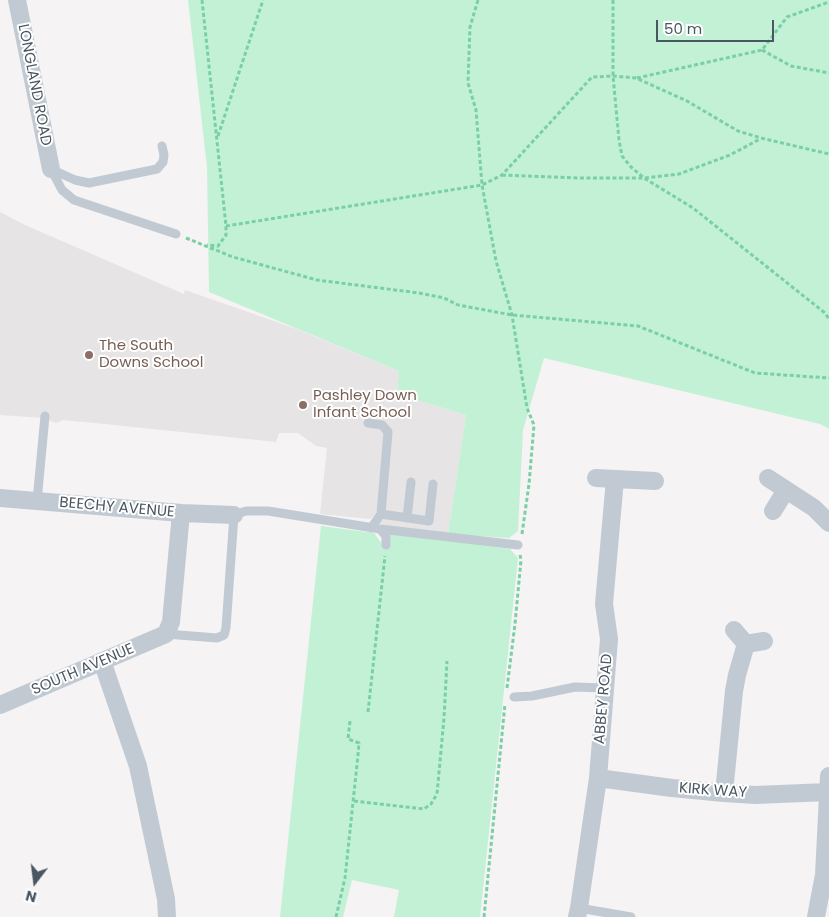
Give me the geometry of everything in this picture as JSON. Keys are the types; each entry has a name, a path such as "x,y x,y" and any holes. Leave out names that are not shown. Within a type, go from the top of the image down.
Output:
{"street":[{"name":"LONGLAND ROAD","path":"18,0 51,169"},
{"path":"596,478 655,480"},
{"path":"768,478 814,508 829,523"},
{"name":"ABBEY ROAD","path":"578,912 598,778 609,639 604,604 615,480"},
{"path":"773,511 786,490"},
{"name":"BEECHY AVENUE","path":"0,498 181,513 234,515"},
{"path":"166,634 171,622 181,513"},
{"path":"734,630 746,644"},
{"name":"SOUTH AVENUE","path":"0,706 166,634"},
{"path":"746,644 764,641"},
{"path":"724,793 734,691 746,644"},
{"path":"102,662 138,766 166,899 167,917"},
{"name":"KIRK WAY","path":"598,778 672,788 755,795 829,784"},
{"path":"816,917 824,875 829,784"}],"lane":[{"path":"51,169 89,184 157,169 163,162 162,146"},
{"path":"51,169 62,190 74,200 176,234"},
{"path":"37,501 45,416"},
{"path":"368,423 382,426 388,432 381,514 375,528"},
{"path":"407,518 411,482"},
{"path":"381,514 429,521 433,484"},
{"path":"166,634 217,638 224,635 234,515 246,510 268,511 375,528 518,545"},
{"path":"375,528 386,536 386,545"},
{"path":"514,697 532,696 576,687 604,688"},
{"path":"578,912 631,917"}],"path":[{"path":"202,0 226,226 226,235 218,246 202,244"},
{"path":"217,139 263,0"},
{"path":"478,0 470,27 468,83 476,110 482,185 496,261 512,315 527,408 534,425 528,492 522,535 518,545 520,570 484,917"},
{"path":"612,0 614,76 622,156 644,178 693,208 825,313 829,319"},
{"path":"226,226 482,185 502,175 592,77 636,78 762,50 787,16 829,2"},
{"path":"762,50 791,66 829,73"},
{"path":"636,78 688,101 738,131 829,154"},
{"path":"502,175 644,178 679,174 730,155 761,138"},
{"path":"176,234 233,257 317,280 419,292 444,298 458,305 512,315 638,326 755,373 829,378"},
{"path":"368,712 386,545"},
{"path":"354,801 424,809 431,804 436,794 444,718 447,661"},
{"path":"336,917 345,878 359,743 348,739 350,721"}],"shaded area":[{"path":"0,212 25,225 184,294 185,290 294,328 399,371 397,394 466,415 448,534 381,525 374,516 370,519 320,514 327,448 316,446 298,433 279,433 276,442 63,420 56,423 44,418 0,415"}],"green space":[{"path":"188,0 829,0 829,429 820,424 544,358 523,430 518,531 509,538 448,534 466,415 397,394 399,371 209,292 207,167"},
{"path":"321,526 374,533 382,544 390,545 391,532 510,549 518,558 480,917 394,917 399,890 352,880 343,917 280,917"}],"place":[{"name":"The South Downs School","path":"89,355"},
{"name":"Pashley Down Infant School","path":"303,405"}]}
